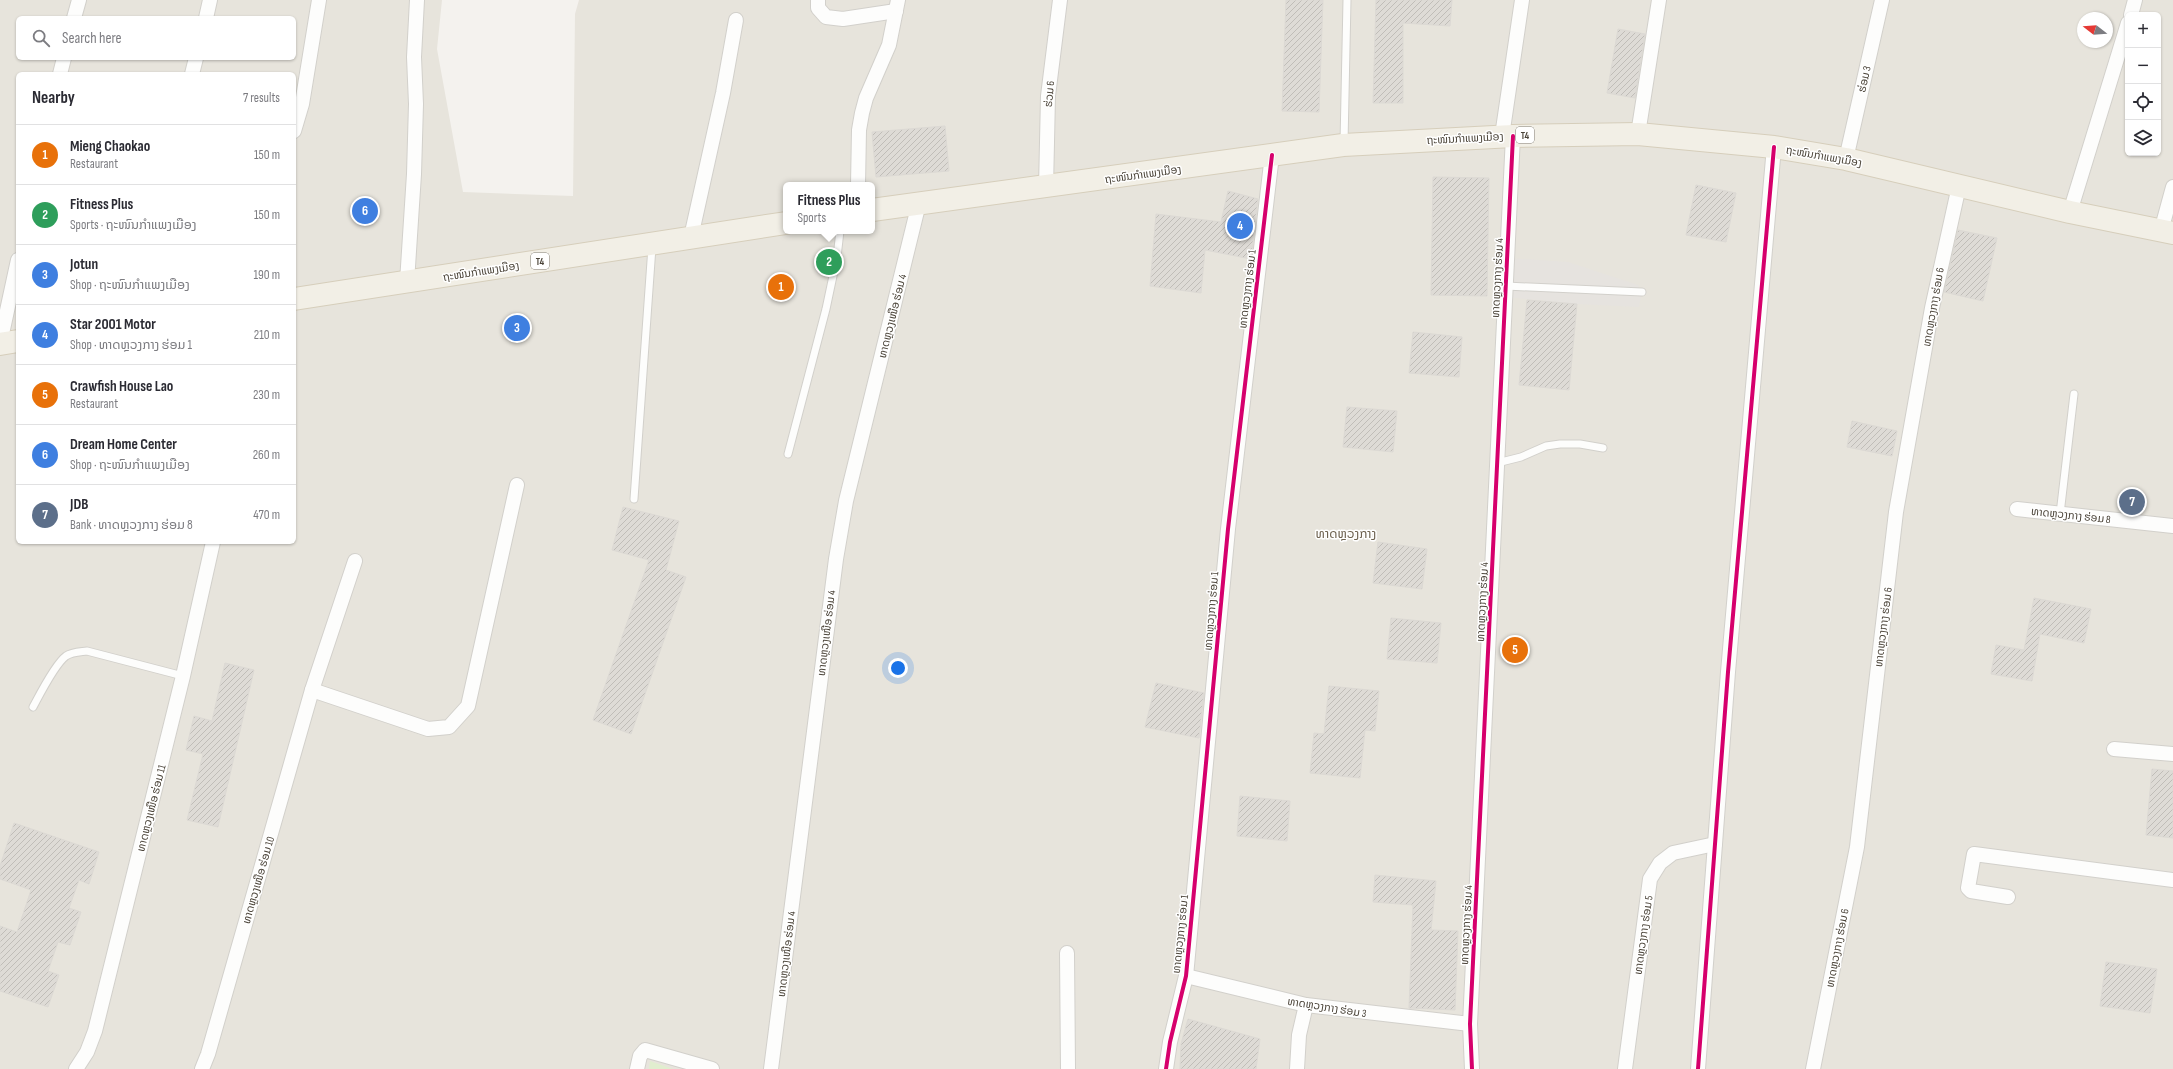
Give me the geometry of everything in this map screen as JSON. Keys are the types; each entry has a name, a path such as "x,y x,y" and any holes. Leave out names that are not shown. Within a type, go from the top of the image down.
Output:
{"main road":[{"name":"ຖະໜົນກຳແພງເມືອງ","path":"875,210 1046,188 1344,145 1508,136 1638,134 1774,147 1846,159 2070,212 2167,232"},
{"name":"ຖະໜົນກຳແພງເມືອງ","path":"296,299 783,223"},
{"path":"0,343 16,341"}],"street":[{"path":"75,16 79,0"},
{"path":"206,16 210,0"},
{"path":"296,124 302,104 319,0"},
{"path":"407,282 414,174 416,104 414,57 417,0"},
{"path":"818,0 818,8 826,17 843,19 897,6 895,25 889,45 866,98 862,114 859,130 858,182"},
{"name":"ຮ່ວມ 6","path":"1046,188 1048,96 1060,0"},
{"name":"ທາດຫຼວງກາງ ຮ່ອມ 4","path":"1472,1069 1470,1024 1506,286 1508,136 1522,0"},
{"path":"1638,134 1659,0"},
{"name":"ຮ່ອມ 3","path":"1846,159 1882,0"},
{"path":"2131,12 2135,0"},
{"path":"691,237 723,93 736,20"},
{"path":"2070,212 2125,33"},
{"path":"60,72 64,60"},
{"path":"192,72 196,60"},
{"path":"1698,1069 1715,844 1774,147"},
{"name":"ທາດຫຼວງກາງ ຮ່ອມ 1","path":"1166,1069 1170,1042 1186,976 1228,529 1272,155"},
{"name":"ທາດຫຼວງກາງ ຮ່ອມ 6","path":"1813,1069 1857,847 1896,512 1932,308 1959,186"},
{"path":"2167,232 2173,187"},
{"name":"ທາດຫຼວງເໜືອ ຮ່ອມ 4","path":"771,1069 836,559 846,501 919,203"},
{"path":"0,343 16,269"},
{"path":"312,690 428,729 449,727 468,706 517,485"},
{"name":"ທາດຫຼວງກາງ ຮ່ອມ 8","path":"2018,509 2173,526"},
{"name":"ທາດຫຼວງເໜືອ ຮ່ອມ 11","path":"76,1069 87,1052 95,1031 183,676 212,544"},
{"name":"ທາດຫຼວງເໜືອ ຮ່ອມ 10","path":"202,1069 208,1054 312,690 355,561"},
{"path":"2114,749 2173,754"},
{"name":"ທາດຫຼວງກາງ ຮ່ອມ 5","path":"1624,1069 1650,879 1660,862 1673,853 1715,844"},
{"path":"2008,897 1971,891 1968,888 1974,854 2173,880"},
{"path":"1067,953 1068,1069"},
{"name":"ທາດຫຼວງກາງ ຮ່ອມ 3","path":"1186,976 1306,1005 1470,1024"},
{"path":"1297,1069 1299,1035 1306,1005"},
{"path":"637,1069 640,1056 644,1050 712,1069"}],"lane":[{"path":"1344,145 1347,0"},
{"path":"788,454 826,309 837,257 840,234"},
{"path":"634,499 652,243"},
{"path":"1506,286 1642,292"},
{"path":"2060,514 2074,394"},
{"path":"1497,463 1522,457 1546,446 1560,444 1580,444 1603,448"},
{"path":"33,707 50,678 65,657 76,652 87,651 183,676"}],"shaded area":[{"path":"0,0 442,0 437,49 463,192 573,196 575,14 579,0 2173,0 2173,1069 0,1069"},
{"path":"1507,258 1568,262 1638,285 1642,292 1639,307 1577,304 1505,297"}],"green space":[{"path":"650,1061 673,1069 649,1069"}],"building":[{"path":"1286,0 1323,0 1319,112 1282,111"},
{"path":"1376,0 1452,0 1450,26 1403,23 1403,103 1373,103"},
{"path":"1618,29 1645,34 1635,98 1607,93"},
{"path":"945,126 949,171 876,177 872,132"},
{"path":"1433,177 1489,178 1487,296 1431,295"},
{"path":"1696,185 1736,193 1726,242 1686,235"},
{"path":"1228,191 1258,199 1251,259 1205,250 1201,293 1150,286 1156,214 1221,222"},
{"path":"1958,230 1997,238 1983,301 1944,292"},
{"path":"1527,300 1577,304 1569,390 1519,385"},
{"path":"1413,332 1462,337 1459,377 1409,373"},
{"path":"1347,407 1397,411 1393,452 1343,447"},
{"path":"1852,421 1897,431 1892,456 1847,447"},
{"path":"623,507 679,521 666,570 686,577 631,734 593,720 649,560 612,550"},
{"path":"1378,542 1427,549 1422,589 1373,583"},
{"path":"2034,598 2091,609 2084,643 2040,634 2032,681 1991,674 1996,645 2024,650"},
{"path":"1391,618 1441,623 1437,663 1387,659"},
{"path":"225,663 254,670 218,827 187,820 203,754 186,750 194,716 212,721"},
{"path":"1156,683 1204,693 1199,738 1145,727"},
{"path":"1329,686 1379,691 1375,731 1365,730 1360,778 1310,773 1314,733 1324,734"},
{"path":"2152,769 2173,771 2173,838 2146,835"},
{"path":"1240,796 1290,801 1287,841 1237,836"},
{"path":"14,823 99,852 89,884 79,880 69,908 81,912 70,945 58,942 48,971 59,975 48,1007 0,991 0,926 17,932 31,890 0,879 0,866"},
{"path":"1375,875 1436,881 1431,930 1458,931 1455,1010 1409,1008 1413,905 1373,902"},
{"path":"2106,962 2157,969 2150,1013 2100,1006"},
{"path":"1188,1019 1260,1039 1256,1069 1180,1069 1181,1044"}],"cycle path":[{"path":"1472,1069 1470,1024 1513,136"},
{"path":"1698,1069 1728,672 1774,147"},
{"path":"1166,1069 1170,1042 1186,976 1228,529 1272,155"}],"place":[{"name":"Dream Home Center","path":"365,211"},
{"name":"Star 2001 Motor","path":"1240,226"},
{"name":"Fitness Plus","path":"829,262"},
{"name":"Mieng Chaokao","path":"781,287"},
{"name":"Jotun","path":"517,328"},
{"name":"JDB","path":"2132,502"},
{"name":"Crawfish House Lao","path":"1515,650"}],"district":[{"name":"ທາດຫຼວງກາງ","path":"1346,533"}]}
